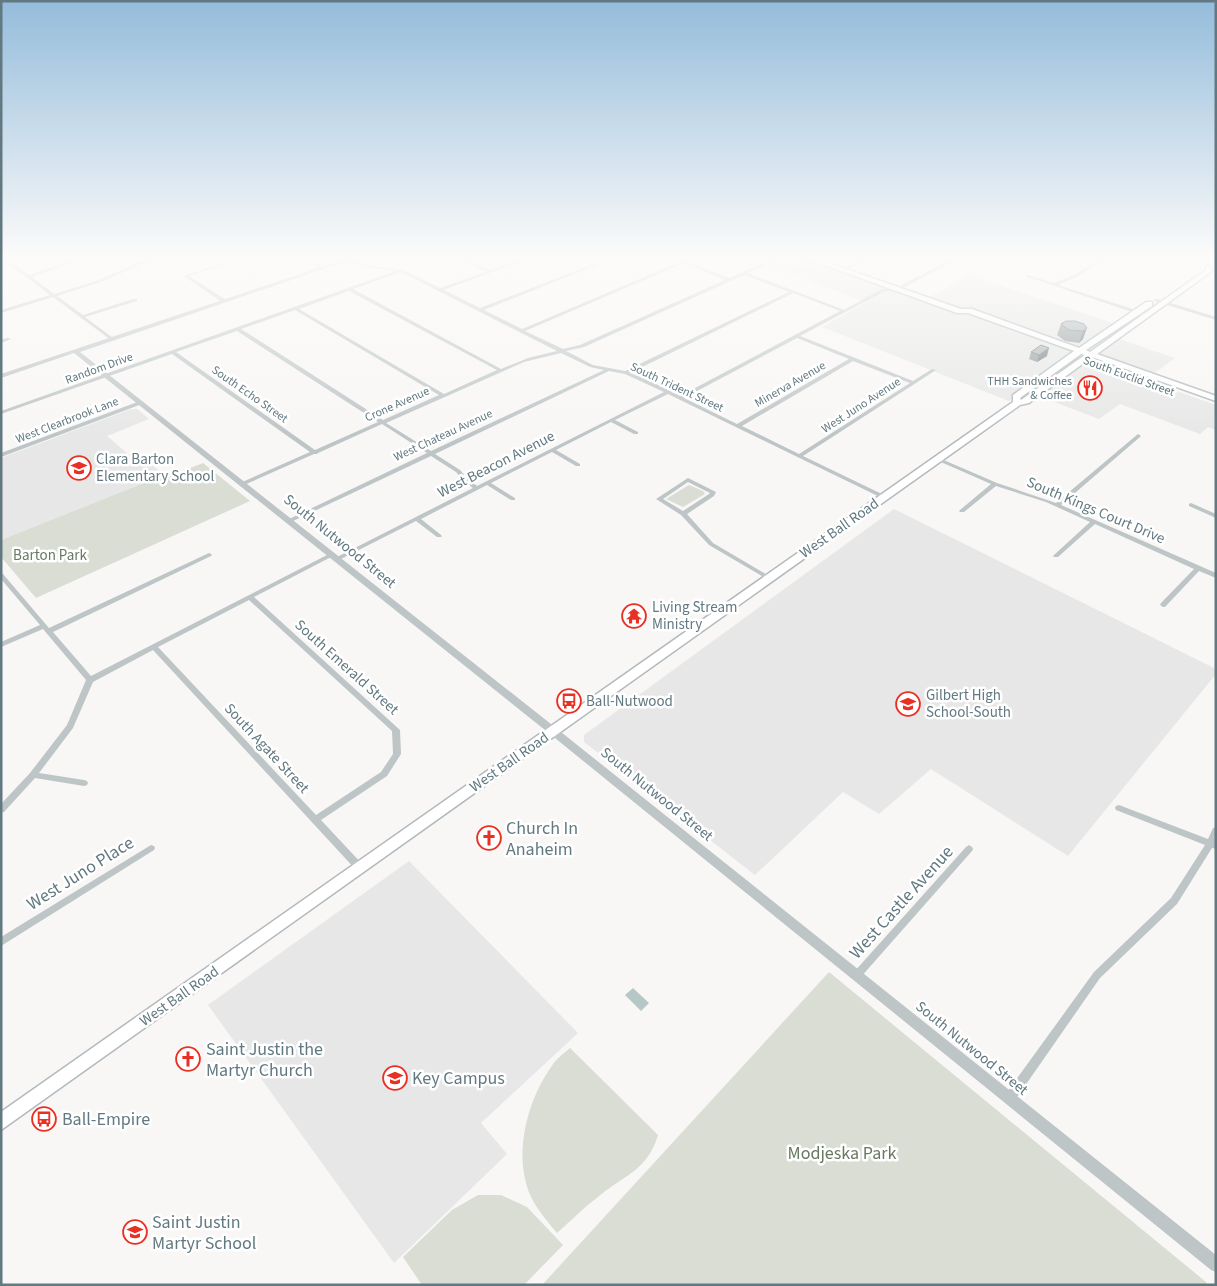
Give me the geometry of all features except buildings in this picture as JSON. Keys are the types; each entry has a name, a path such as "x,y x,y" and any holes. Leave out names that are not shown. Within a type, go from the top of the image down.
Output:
{"main road":[{"name":"South Euclid Street","path":"982,316 1216,406"},
{"name":"West Ball Road","path":"1017,403 1016,397 1076,353 1132,316"},
{"name":"West Ball Road","path":"1,1122 937,459 1017,403 1026,401 1089,358 1145,316"},
{"name":"South Euclid Street","path":"1089,358 1216,399"}],"street":[{"path":"1,376 179,316"},
{"name":"Random Drive","path":"1,413 276,316"},
{"path":"308,316 444,396"},
{"path":"399,316 500,370"},
{"name":"South Trident Street","path":"492,316 592,366 626,373 884,497"},
{"path":"521,331 556,316"},
{"name":"Crone Avenue","path":"242,484 384,423 500,370 545,353 582,346 649,316"},
{"path":"626,373 743,316"},
{"path":"680,398 835,316"},
{"path":"82,317 111,339"},
{"path":"237,330 431,453 458,471 465,479 478,488"},
{"path":"796,336 913,383"},
{"path":"1,342 9,340"},
{"name":"South Nutwood Street","path":"75,351 553,731 1216,1265"},
{"name":"South Echo Street","path":"173,352 315,452"},
{"name":"Minerva Avenue","path":"737,426 852,359"},
{"name":"West Chateau Avenue","path":"290,521 607,370"},
{"name":"West Juno Avenue","path":"799,456 934,370"},
{"name":"West Beacon Avenue","path":"90,680 250,597 478,488 667,392"},
{"name":"West Clearbrook Lane","path":"1,455 140,403"},
{"path":"611,420 636,433"},
{"path":"1058,505 1138,436"},
{"path":"552,450 578,465"},
{"name":"South Kings Court Drive","path":"937,459 995,484 1058,505 1216,576"},
{"path":"683,514 714,493 688,480 660,497 660,501 683,514 711,544 769,578"},
{"path":"487,483 513,499"},
{"path":"962,511 995,484"},
{"path":"1191,506 1216,516"},
{"path":"416,518 439,536"},
{"path":"1056,556 1094,522"},
{"path":"1,645 46,628 209,556"},
{"path":"1163,605 1198,568"},
{"path":"1,576 90,680 70,726 33,775 1,810"},
{"name":"South Emerald Street","path":"250,597 396,730 397,754 384,774 316,820"},
{"name":"South Agate Street","path":"154,647 360,868"},
{"path":"33,775 84,783"},
{"path":"1119,808 1213,845"},
{"path":"1009,1099 1097,976 1174,901 1213,845 1216,830"},
{"name":"West Juno Place","path":"1,942 151,848"},
{"name":"West Castle Avenue","path":"857,976 969,849"}],"shaded area":[{"path":"841,316 1092,316 1113,323 1103,329 1125,341 1175,358 1145,380 1216,405 1216,430 1208,427 1200,434 1120,404 1099,419 1025,391 1009,401 822,327"},
{"name":"Clara Barton Elementary School","path":"131,409 137,409 149,419 107,436 137,462 145,459 164,475 1,540 1,458"},
{"name":"Gilbert High School-South","path":"894,509 1216,669 1216,674 1068,856 931,769 879,814 843,792 755,875 584,742 584,735"},
{"name":"Key Campus","path":"409,861 578,1033 481,1123 507,1154 394,1263 208,1005"},
{"path":"633,988 649,1003 641,1011 625,995"}],"green space":[{"name":"Barton Park","path":"203,463 250,501 36,598 1,557 1,540 164,475 167,477"},
{"path":"689,485 703,491 705,494 683,507 666,499"},
{"name":"Modjeska Park","path":"829,972 1206,1282 1207,1285 542,1285"},
{"path":"570,1048 658,1135 654,1147 648,1156 634,1171 593,1201 557,1233 532,1199 526,1183 523,1149 529,1114 542,1081 553,1064"},
{"path":"478,1195 501,1195 527,1207 563,1245 524,1285 422,1285 403,1257 452,1210"}],"place":[{"name":"THH Sandwiches & Coffee","path":"1090,388"},
{"name":"Clara Barton Elementary School","path":"79,468"},
{"name":"Living Stream Ministry","path":"634,616"},
{"name":"Ball-Nutwood","path":"569,701"},
{"name":"Gilbert High School-South","path":"908,704"},
{"name":"Church In Anaheim","path":"489,838"},
{"name":"Saint Justin the Martyr Church","path":"188,1059"},
{"name":"Key Campus","path":"395,1078"},
{"name":"Ball-Empire","path":"44,1119"},
{"name":"Saint Justin Martyr School","path":"135,1232"}]}
